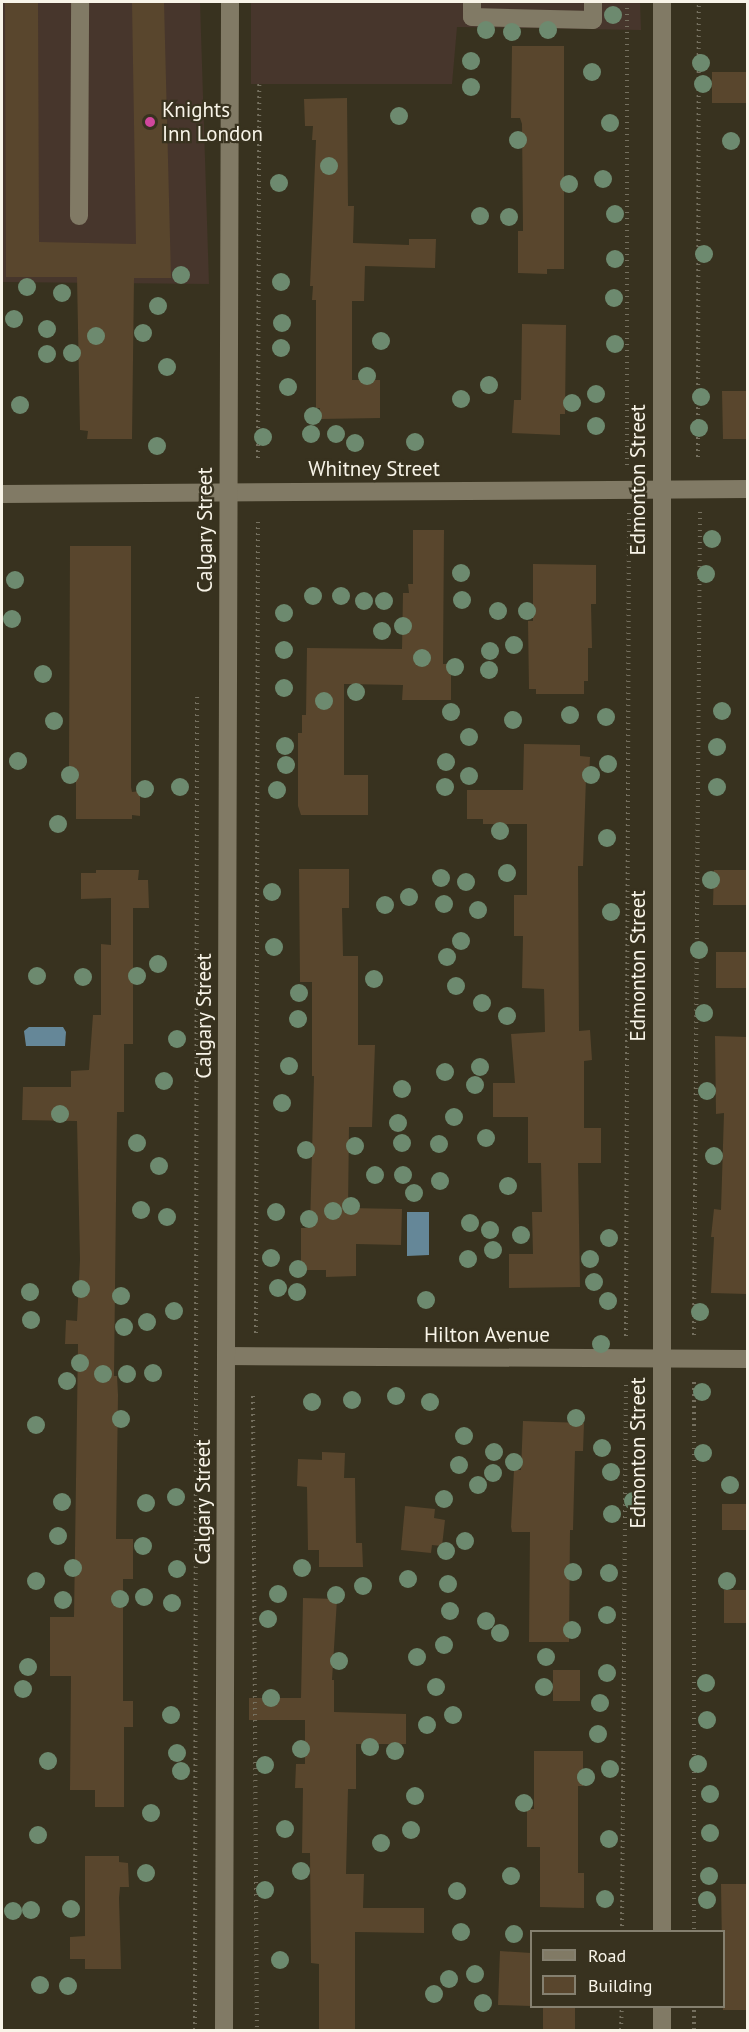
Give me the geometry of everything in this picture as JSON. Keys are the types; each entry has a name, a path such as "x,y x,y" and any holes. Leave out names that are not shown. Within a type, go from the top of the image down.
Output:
{"street":[{"path":"79,216 80,2"},
{"name":"Calgary Street","path":"224,2031 230,2"},
{"path":"472,2 472,17 592,20 593,2"},
{"name":"Edmonton Street","path":"662,2 660,1358 662,1930"},
{"name":"Whitney Street","path":"2,494 747,489"},
{"name":"Hilton Avenue","path":"226,1356 747,1359"},
{"path":"662,2008 662,2031"}],"path":[{"path":"627,2 627,465"},
{"path":"698,458 699,2"},
{"path":"258,458 259,84"},
{"path":"622,1930 629,506"},
{"path":"694,1930 694,1359 700,508"},
{"path":"256,1334 258,522"},
{"path":"195,2031 197,698"},
{"path":"253,1396 257,2031"},
{"path":"621,2031 622,2008"},
{"path":"694,2008 694,2031"}],"shaded area":[{"path":"2,2 200,2 209,284 2,282"},
{"path":"251,2 640,2 641,30 457,27 452,84 251,84"}],"water":[{"path":"29,1027 63,1027 66,1032 65,1046 26,1046 24,1031"},
{"path":"407,1212 429,1212 429,1255 407,1256"}],"building":[{"name":"Knights Inn London","path":"5,2 38,2 39,242 136,244 132,2 164,2 171,278 134,278 132,439 87,439 88,431 80,430 77,277 6,277"},
{"path":"512,46 564,46 564,269 547,269 547,274 518,273 518,231 523,231 522,124 520,118 511,118"},
{"path":"712,72 747,72 747,103 712,103"},
{"path":"347,98 348,206 354,206 353,243 409,245 409,239 436,239 435,268 365,266 364,301 352,301 352,380 380,380 380,418 320,419 320,408 316,408 316,300 312,300 313,286 310,286 316,140 312,140 313,126 305,126 304,99"},
{"path":"522,324 566,325 565,414 560,414 560,435 512,433 514,400 521,400"},
{"path":"722,391 747,391 747,439 723,439"},
{"path":"413,530 444,530 443,664 451,664 451,700 402,700 403,685 344,684 344,775 368,775 368,815 301,815 298,806 298,733 302,733 302,715 306,715 307,648 402,649 403,593 409,593 408,584 413,584"},
{"path":"70,546 131,546 131,787 132,792 140,791 140,816 132,815 132,819 76,819 76,768 69,768"},
{"path":"533,564 596,565 596,604 591,604 592,648 588,648 588,681 584,681 584,694 536,694 536,689 529,689 528,621 533,621"},
{"path":"524,744 580,745 580,756 590,757 589,777 586,778 583,866 578,866 579,1031 590,1030 592,1060 584,1061 584,1128 601,1128 601,1163 578,1163 580,1287 509,1288 509,1254 533,1254 532,1212 542,1212 541,1163 528,1163 528,1117 493,1117 493,1083 515,1083 511,1034 545,1032 544,989 522,988 523,936 514,936 514,895 527,895 527,824 483,824 483,819 467,819 467,790 523,790"},
{"path":"299,869 349,869 349,908 342,908 343,956 358,956 358,1045 375,1045 372,1127 349,1127 348,1208 402,1209 401,1245 356,1244 356,1276 326,1277 326,1270 301,1270 301,1228 310,1228 314,1076 312,1076 312,982 300,982"},
{"path":"96,870 139,870 138,880 148,880 149,908 133,908 133,1044 124,1044 124,1112 117,1112 114,1376 117,1376 118,1395 116,1539 133,1539 133,1579 123,1579 123,1701 133,1701 133,1727 124,1727 124,1807 95,1807 95,1790 70,1790 71,1676 50,1676 50,1617 74,1617 78,1344 65,1344 66,1320 77,1321 80,1260 77,1121 22,1120 23,1087 71,1087 71,1071 89,1070 93,1015 101,1015 101,944 111,945 111,898 81,899 81,873 96,873"},
{"path":"714,870 747,870 747,905 713,905"},
{"path":"716,952 747,952 747,988 716,988"},
{"path":"715,1036 747,1037 747,1294 711,1293 714,1237 711,1237 714,1209 721,1210 724,1113 716,1114"},
{"path":"523,1421 584,1423 583,1451 575,1451 573,1530 570,1530 569,1642 529,1642 530,1532 512,1532 511,1527 514,1470 521,1470"},
{"path":"322,1452 345,1453 344,1478 355,1478 356,1543 362,1543 363,1567 319,1567 319,1550 308,1550 307,1487 297,1486 298,1459 322,1460"},
{"path":"722,1504 747,1504 747,1530 722,1530"},
{"path":"405,1506 435,1509 434,1518 445,1520 442,1546 432,1545 431,1553 401,1550"},
{"path":"724,1590 747,1590 747,1623 724,1623"},
{"path":"303,1598 337,1599 332,1680 334,1680 334,1712 406,1714 406,1744 356,1744 356,1789 348,1789 346,1874 364,1874 363,1908 424,1908 424,1933 355,1932 355,2031 319,2031 319,1964 311,1963 310,1853 302,1853 303,1788 295,1788 296,1764 305,1764 305,1720 249,1720 249,1698 301,1698"},
{"path":"553,1670 580,1670 580,1701 553,1701"},
{"path":"534,1751 583,1751 583,1786 578,1786 578,1873 584,1873 584,1908 540,1907 540,1847 527,1847 527,1809 534,1809"},
{"path":"85,1856 119,1856 119,1862 128,1863 129,1887 120,1887 119,1898 121,1969 85,1969 85,1959 70,1959 70,1937 85,1936"},
{"path":"721,1884 747,1884 747,2010 723,2010 725,2008 725,1930 722,1930"},
{"path":"500,1951 530,1953 530,2006 498,2005"},
{"path":"543,2008 575,2008 575,2031 543,2031"}],"place":[{"name":"Knights Inn London","path":"150,122"}]}
